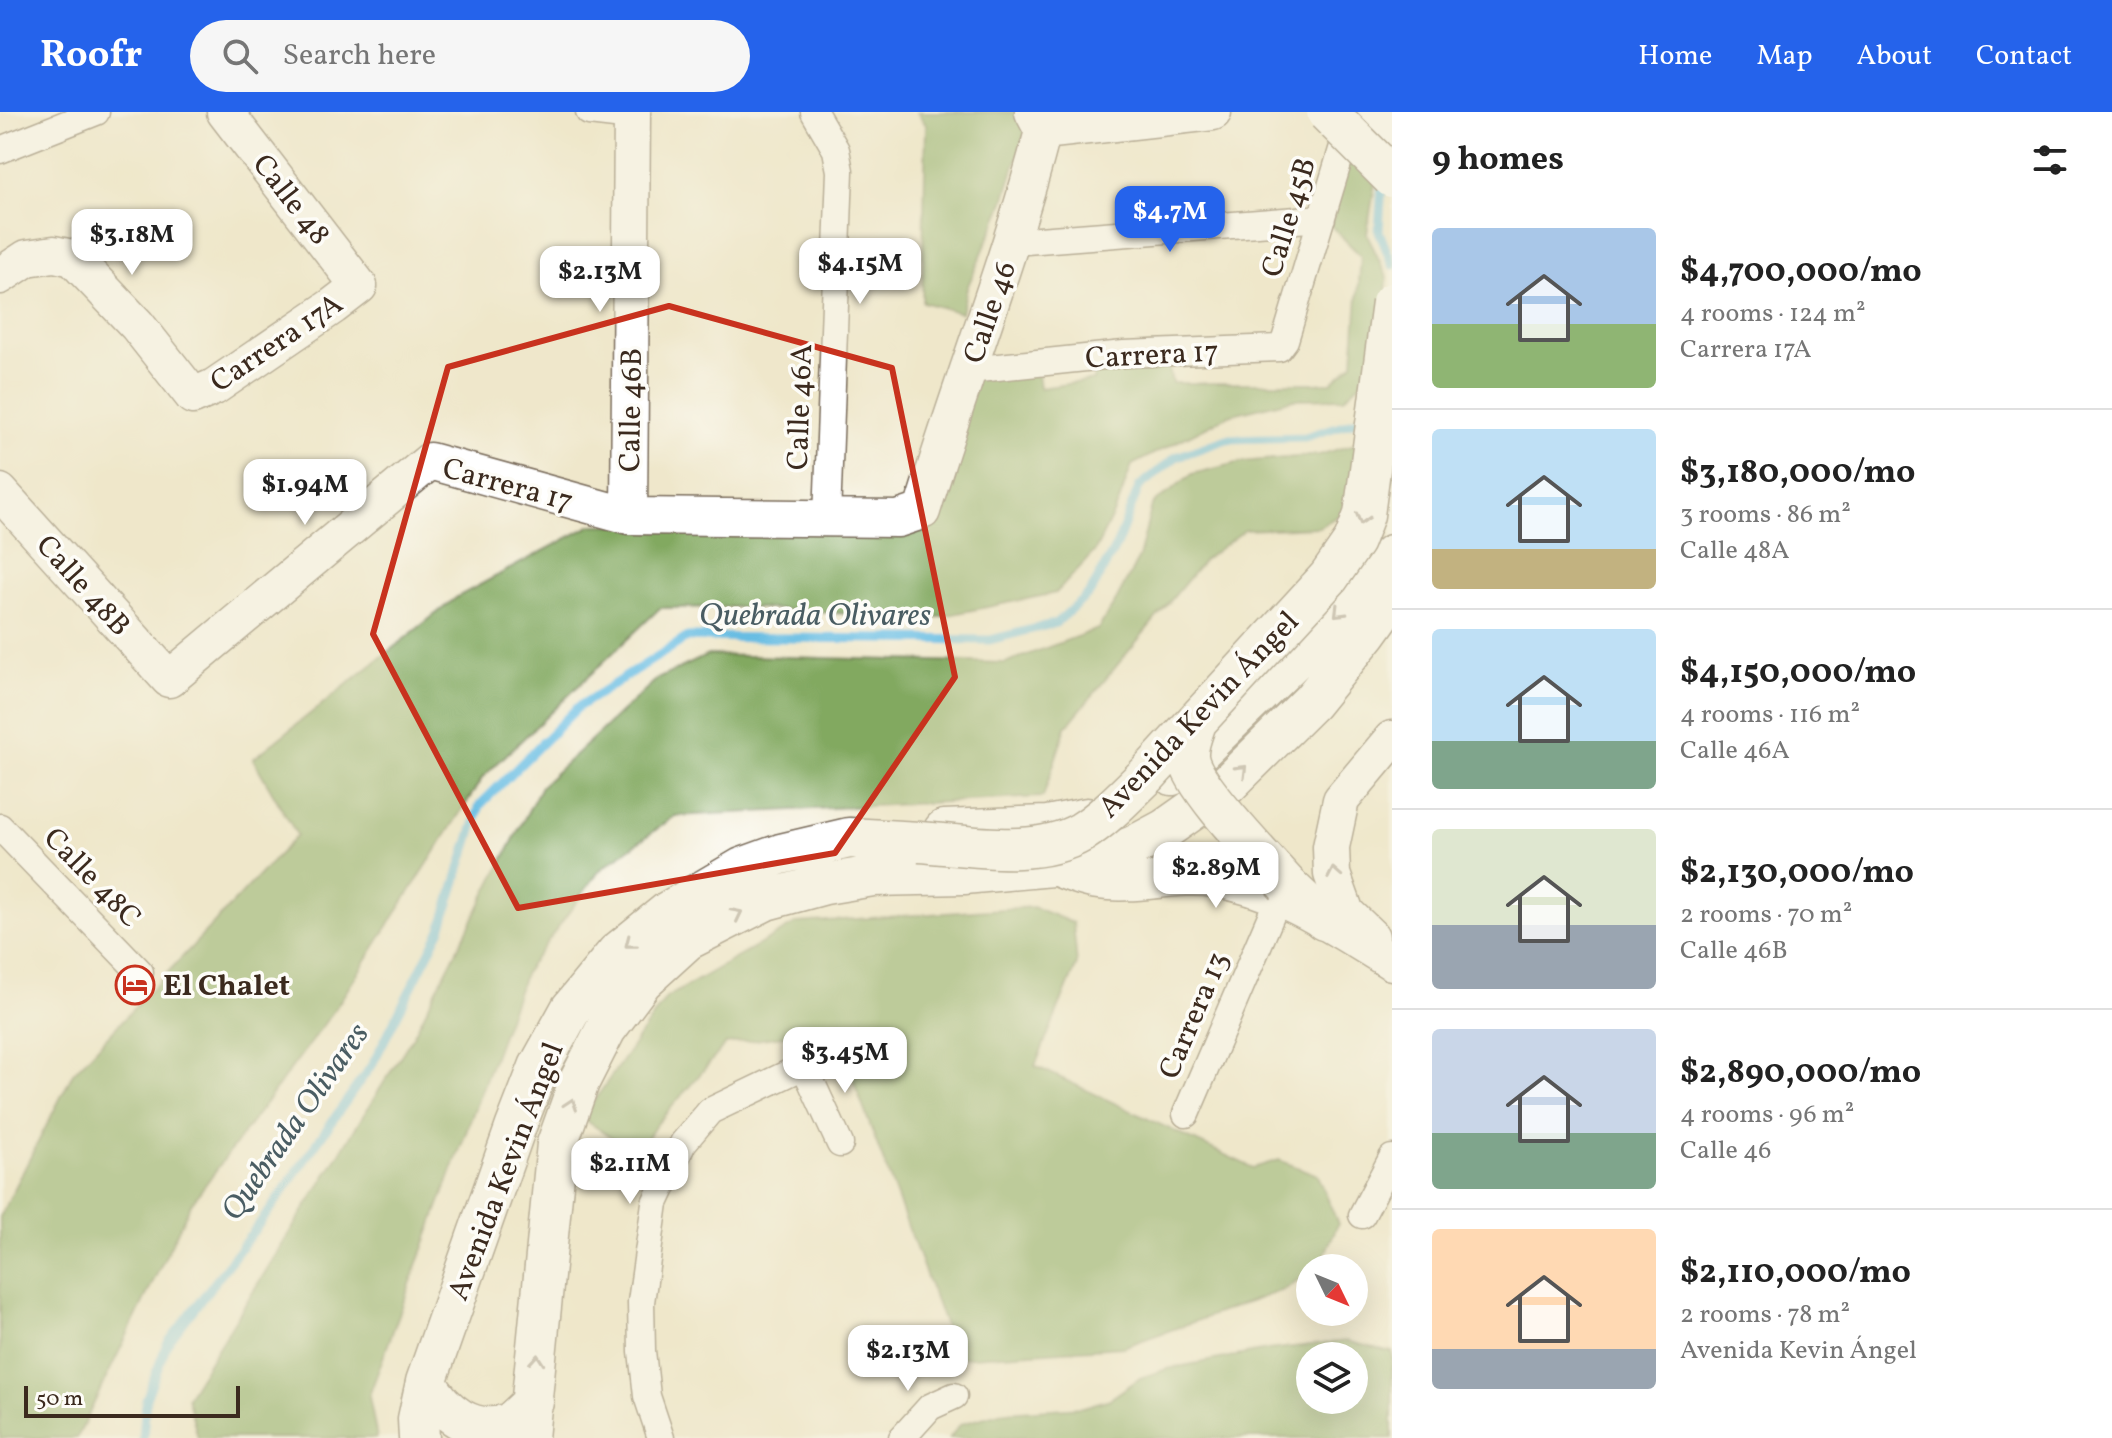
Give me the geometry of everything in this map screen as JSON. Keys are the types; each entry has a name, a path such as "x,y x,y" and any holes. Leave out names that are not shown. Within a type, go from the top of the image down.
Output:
{"main road":[{"path":"1327,112 1392,177"},
{"name":"Avenida Kevin Ángel","path":"419,1438 418,1419 426,1382 539,1067 571,1009 617,953 669,911 742,868 781,854 849,838 1016,847 1050,844 1082,832 1124,798 1329,577 1354,541 1364,515 1392,303"},
{"path":"849,838 883,833 1080,821 1117,809 1144,795 1187,764 1364,587 1392,555"},
{"name":"Avenida Kevin Ángel","path":"531,1420 557,1144 586,1069 606,1029 642,981 687,940 766,900 825,884 873,876 964,874 1103,858 1164,830 1225,787 1311,702 1392,598"},
{"path":"1311,702 1392,621"},
{"path":"1197,720 1188,755 1195,774 1283,891 1324,920"},
{"path":"426,1382 442,1409 472,1430 484,1432 531,1420"}],"street":[{"path":"0,150 96,112"},
{"name":"Calle 48","path":"225,112 359,286"},
{"path":"589,112 632,114"},
{"name":"Calle 46A","path":"814,112 836,150 840,171 827,518"},
{"path":"1038,121 1213,112"},
{"name":"Calle 46B","path":"629,516 632,114"},
{"name":"Calle 45B","path":"1285,340 1322,218 1372,118"},
{"name":"Calle 46","path":"922,511 1013,242 1038,121"},
{"path":"1013,242 1322,218"},
{"name":"Carrera 17A","path":"13,267 54,254 73,258 137,325 193,396 214,387 359,286"},
{"name":"Carrera 17","path":"969,370 1124,354 1279,348 1285,340"},
{"name":"Carrera 17","path":"169,679 430,461 629,516 898,519 922,511"},
{"name":"Calle 48B","path":"0,492 169,679"},
{"path":"1392,739 1341,800 1331,847 1332,874 1346,913 1392,960"},
{"name":"Calle 48C","path":"0,827 140,972"},
{"path":"1052,866 1081,878 1101,882 1185,876 1283,891"},
{"name":"Carrera 13","path":"1186,1114 1283,891"},
{"path":"1324,920 1392,960"},
{"path":"661,1438 647,1396 641,1302 655,1203 683,1143 710,1111 804,1066 840,1144"},
{"path":"1362,1215 1392,1158"},
{"path":"902,1438 930,1407 954,1396"}],"highlighted area":[{"path":"669,306 892,368 955,677 835,853 518,908 373,634 448,367"}],"green space":[{"path":"917,112 1020,112 1025,134 1001,210 967,288 961,313 922,302 926,125"},
{"path":"1352,147 1379,158 1367,234 1387,277 1385,324 1377,368 1344,398 1294,399 1229,415 1132,465 1118,504 1095,551 1056,593 929,619 739,607 660,608 483,777 335,1009 191,1204 77,1438 0,1438 0,1217 73,1073 297,835 253,759 457,597 592,525 904,521 979,369 1036,360 1040,388 1094,380 1093,352 1165,345 1172,383 1331,383 1353,363 1361,256 1331,226"},
{"path":"1392,426 1392,481 1387,487 1319,527 1245,530 1204,560 1066,727 1043,797 675,816 600,870 525,972 369,1396 377,1438 198,1438 187,1397 413,1036 541,786 657,679 708,655 1005,663 1098,629 1139,557 1152,505 1192,474 1241,462 1319,455 1385,435"},
{"path":"1033,907 1073,923 1077,964 1035,1066 1253,1168 1279,1160 1318,1175 1338,1224 1325,1254 1296,1254 1296,1281 1283,1290 1123,1347 957,1358 834,1029 726,1044 656,1125 637,1154 582,1118 666,998 797,923"},
{"path":"1368,1346 1392,1352 1392,1438 949,1438 961,1424 1003,1412 1083,1407 1110,1399 1140,1378 1167,1369 1296,1347 1296,1414 1368,1414"}],"waterway":[{"name":"Quebrada Olivares","path":"1382,183 1379,231 1392,265"},
{"name":"Quebrada Olivares","path":"143,1438 146,1399 167,1344 269,1211 373,1063 441,929 480,805 578,707 688,637 990,640 1056,623 1090,593 1117,544 1139,487 1176,457 1227,439 1305,437 1359,420 1365,413"}],"place":[{"name":"El Chalet","path":"135,985"}]}
